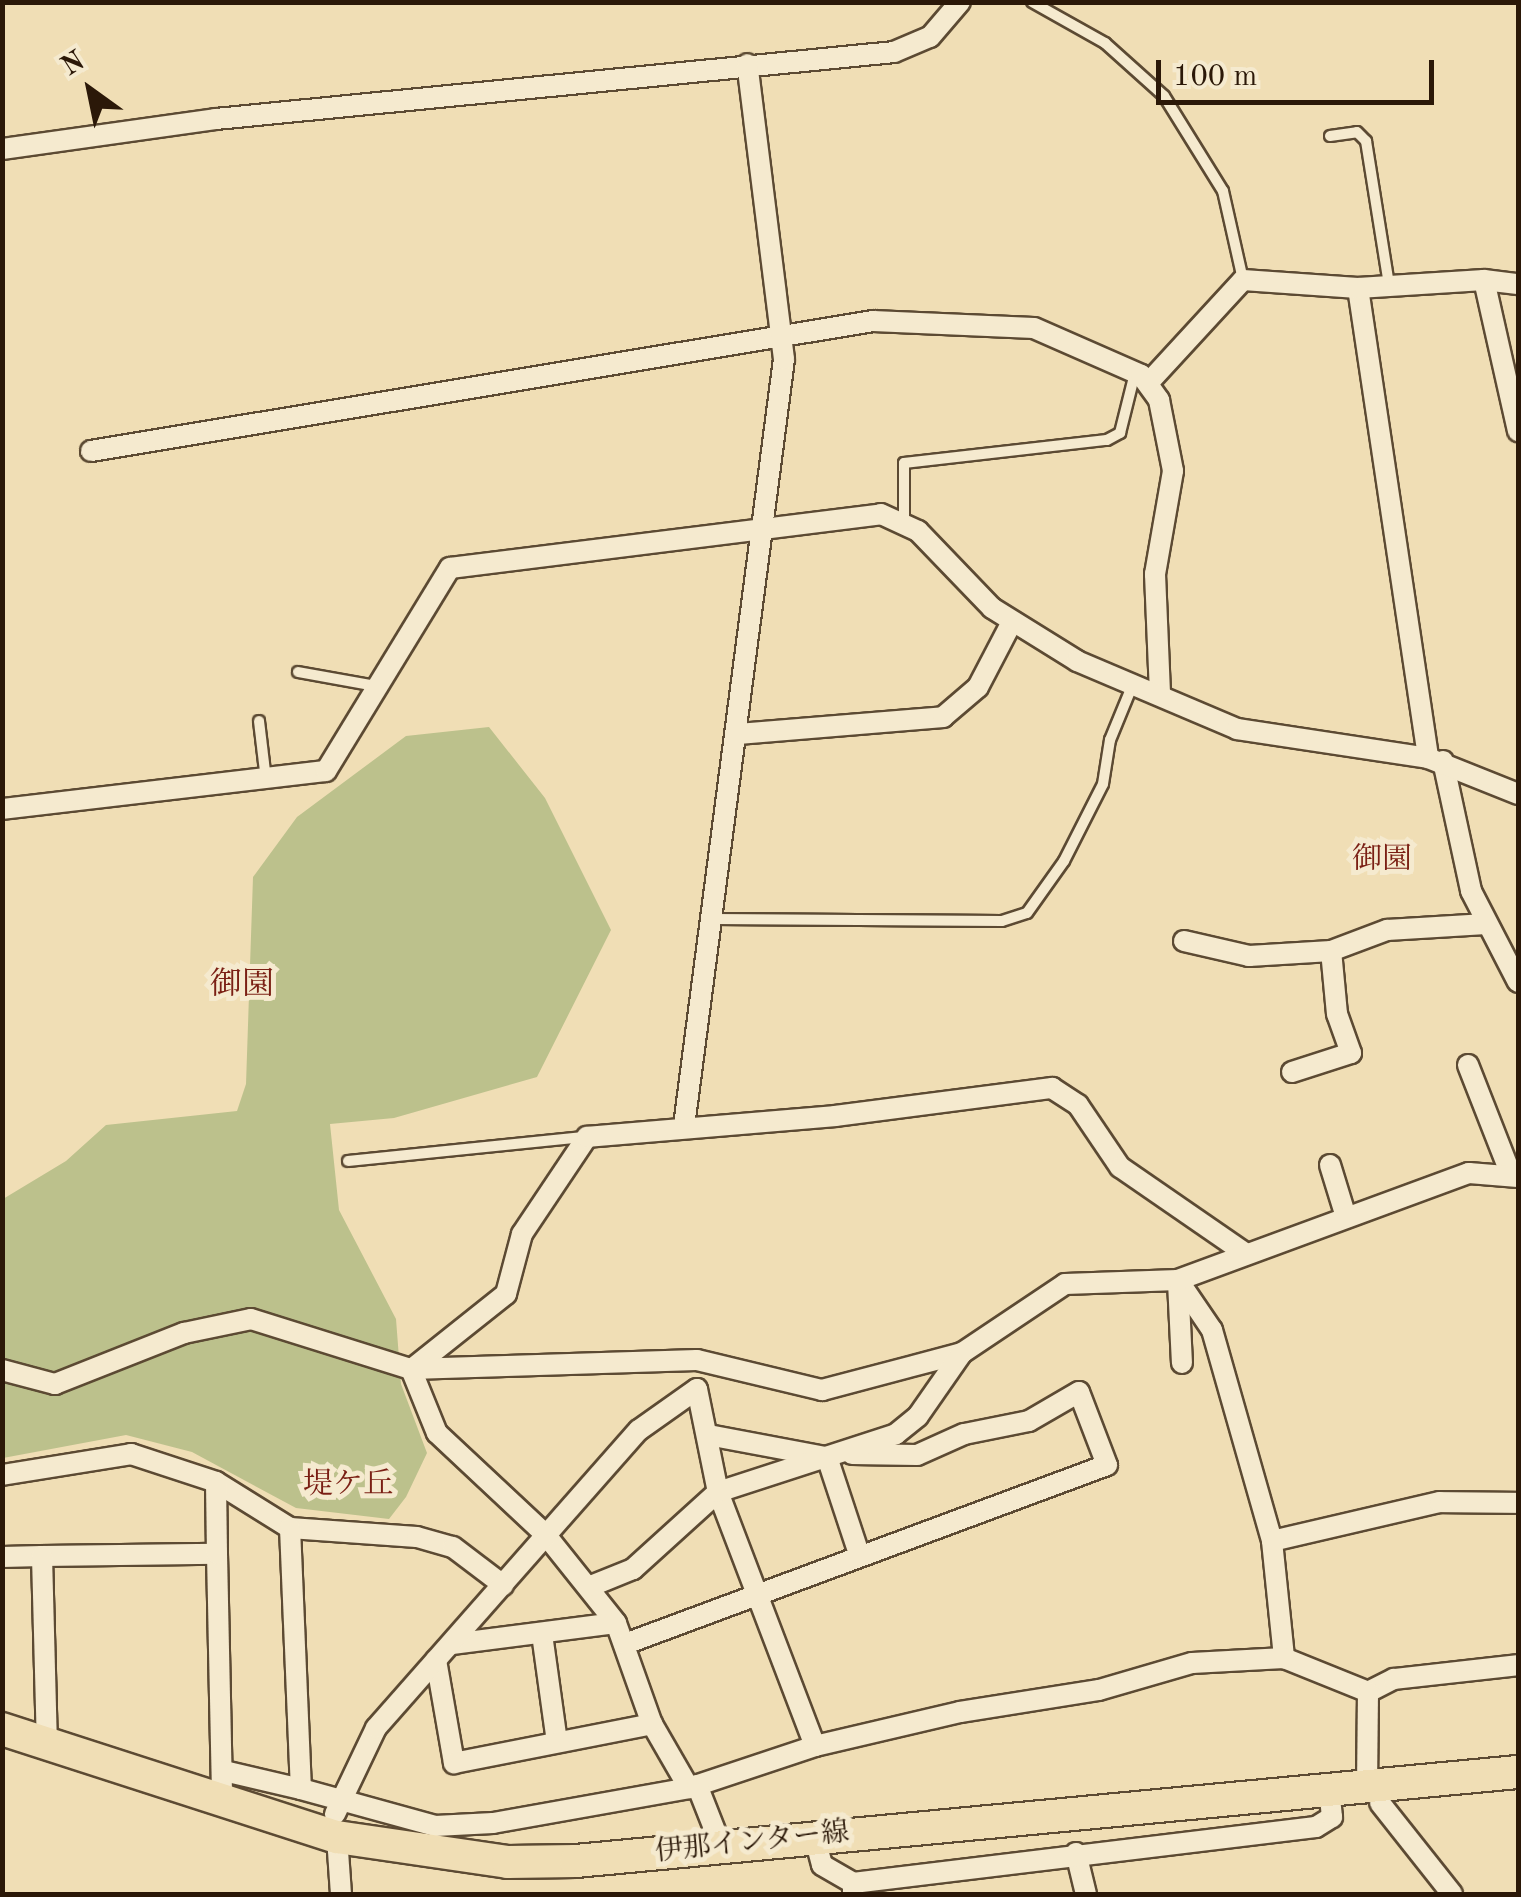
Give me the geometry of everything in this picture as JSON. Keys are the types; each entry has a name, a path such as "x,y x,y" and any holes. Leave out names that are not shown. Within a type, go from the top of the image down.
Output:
{"main road":[{"name":"伊那インター線","path":"2,1729 48,1744 223,1784 335,1825 508,1862 1328,1789 1374,1795 1518,1772"}],"street":[{"path":"2,149 216,119 894,52 930,36 960,2"},
{"path":"684,1126 738,734 758,530 784,338 747,64"},
{"path":"1143,377 1243,280 1358,288 1484,280 1518,284"},
{"path":"1484,280 1518,430"},
{"path":"1358,288 1436,759 1471,891 1518,982"},
{"path":"91,451 873,321 1006,322 1143,377"},
{"path":"1143,377 1173,471 1155,574 1160,692"},
{"path":"2,809 326,771 381,687 450,568 881,514 904,525 1012,622 1077,661 1160,692 1237,728 1436,759 1518,794"},
{"path":"738,734 944,717 978,687 1012,622"},
{"path":"1184,941 1250,956 1331,951 1387,930 1486,924"},
{"path":"1292,1072 1351,1053 1337,1014 1331,951"},
{"path":"2,1370 55,1384 184,1333 251,1320 411,1369 697,1360 822,1390 962,1354 1065,1284 1178,1280 1243,1252 1469,1174 1515,1176 1468,1065"},
{"path":"411,1369 506,1294 522,1234 587,1137 834,1116 1052,1088 1078,1105 1120,1167 1243,1252"},
{"path":"1330,1165 1346,1216"},
{"path":"1178,1280 1182,1363"},
{"path":"1178,1280 1212,1330 1272,1541 1284,1658"},
{"path":"591,1586 634,1569 718,1492 896,1434 918,1416 962,1354"},
{"path":"697,1360 697,1388 718,1492 815,1746"},
{"path":"411,1369 438,1433 545,1534 591,1586 616,1623 652,1724 693,1786 721,1846"},
{"path":"340,1894 335,1825 376,1728 639,1430 697,1388"},
{"path":"625,1644 1107,1465 1079,1392 1029,1421 964,1434 918,1455 833,1455 708,1435"},
{"path":"2,1475 130,1454 216,1482 290,1528 417,1537 453,1547 503,1585"},
{"path":"833,1455 859,1554"},
{"path":"216,1482 223,1784 301,1788"},
{"path":"1272,1541 1440,1502 1518,1503"},
{"path":"290,1528 301,1788 335,1825 493,1823 693,1786 815,1746 960,1712 1099,1690 1192,1663 1284,1658 1368,1692 1394,1679 1518,1665"},
{"path":"2,1558 217,1554"},
{"path":"42,1556 48,1744"},
{"path":"452,1644 616,1623"},
{"path":"542,1634 557,1742"},
{"path":"436,1660 454,1763 652,1724"},
{"path":"1368,1692 1374,1795 1452,1894"},
{"path":"814,1835 822,1864 853,1889 1076,1854 1316,1827 1332,1817 1328,1789"},
{"path":"1076,1854 1086,1894"}],"lane":[{"path":"1032,2 1105,43 1164,96 1223,191 1243,280"},
{"path":"1330,136 1357,132 1366,141 1389,284"},
{"path":"904,525 904,463 1106,440 1120,433 1143,377"},
{"path":"298,672 381,687"},
{"path":"714,919 1002,920 1027,913 1064,861 1103,784 1110,740 1134,682"},
{"path":"259,722 266,781"},
{"path":"348,1161 587,1137"}],"green space":[{"path":"489,727 545,798 611,930 537,1077 394,1118 330,1124 339,1210 396,1319 401,1384 427,1453 406,1497 389,1519 296,1508 192,1452 126,1435 3,1458 3,1199 66,1161 106,1125 237,1111 246,1084 253,877 297,817 406,736"}],"district":[{"name":"御園","path":"1382,860"},
{"name":"御園","path":"242,986"},
{"name":"堤ケ丘","path":"348,1485"}]}
